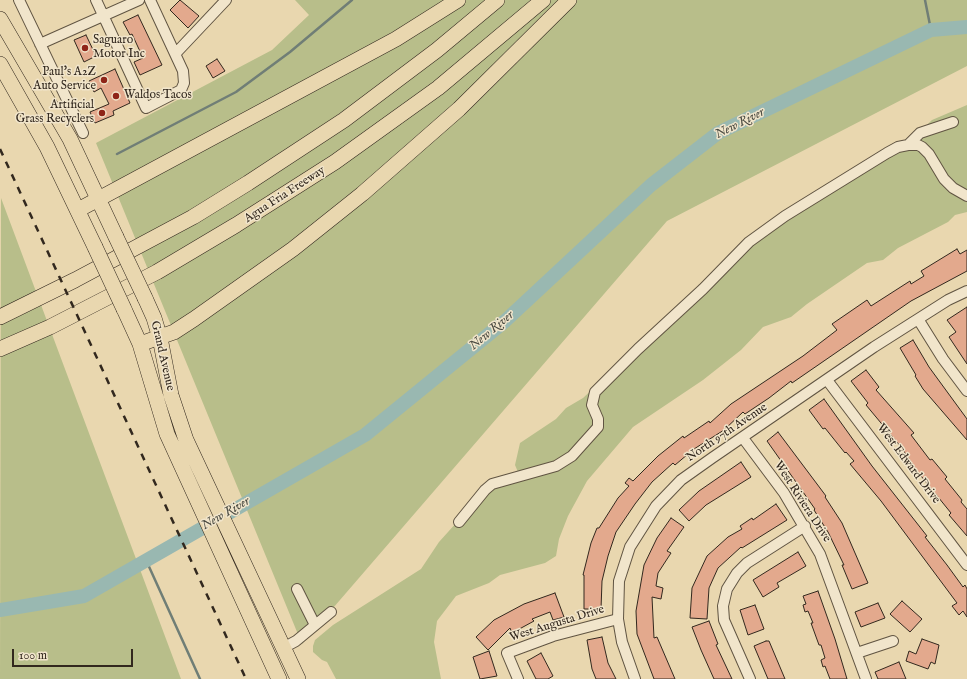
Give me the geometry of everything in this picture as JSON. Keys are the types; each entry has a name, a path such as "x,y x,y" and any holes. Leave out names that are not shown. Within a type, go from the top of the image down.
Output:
{"highway":[{"path":"78,210 246,118 396,39 458,0"},
{"path":"0,317 75,280 186,221 248,183 344,120 437,50 497,0"},
{"name":"Agua Fria Freeway","path":"0,349 50,327 157,272 236,225 336,162 438,88 544,0"},
{"path":"140,344 174,332 237,289 362,194 445,122 569,0"},
{"name":"Grand Avenue","path":"0,19 70,139 145,298 154,318 160,338 175,409 197,464 298,679"},
{"name":"Grand Avenue","path":"0,64 47,147 140,344 164,428 182,471 279,679"}],"street":[{"path":"19,0 83,133"},
{"path":"96,0 146,108 181,90 184,83 184,70 150,0"},
{"path":"40,44 139,0"},
{"path":"176,54 226,0"},
{"path":"459,522 485,490 492,484 556,466 572,456 598,427 598,419 592,405 595,392 638,349 703,289 749,242 764,230 887,152 908,144 920,133 953,122"},
{"path":"908,144 918,145 930,154 944,179 953,188 967,196"},
{"name":"North 97th Avenue","path":"635,679 622,642 618,619 620,581 624,563 630,547 656,506 681,480 918,319 967,291"},
{"path":"918,319 943,359 967,391"},
{"name":"West Edward Drive","path":"828,380 967,565"},
{"name":"West Riviera Drive","path":"743,438 784,493 805,526 820,554 866,679"},
{"path":"750,679 724,620 723,606 727,589 737,573 747,563 805,526"},
{"path":"297,589 315,625"},
{"path":"283,648 296,641 331,612"},
{"name":"West Augusta Drive","path":"518,679 507,653 553,636 618,619"},
{"path":"857,652 893,641"}],"green space":[{"path":"295,0 967,0 967,66 667,221 302,644 96,143 272,50 309,15"},
{"path":"967,105 967,212 955,215 948,222 898,248 883,260 867,263 807,304 791,317 763,327 741,350 703,380 633,427 587,481 568,516 559,539 556,556 545,563 500,575 489,583 456,596 437,621 434,642 441,679 336,679 327,662 322,660 313,652 315,640 333,625 421,569 439,542 484,492 518,472 515,465 520,443 556,419 566,408 583,398 745,247 913,138 932,120"},
{"path":"1,198 181,679 0,679"}],"building":[{"path":"180,0 199,16 188,28 170,10"},
{"path":"138,15 162,65 140,75 134,62 143,58 132,34 130,35 123,22"},
{"name":"Saguaro Motor Inc","path":"86,35 96,56 84,62 74,40"},
{"path":"217,59 225,71 213,78 206,66"},
{"path":"115,69 130,103 113,111 114,115 95,123 90,112 109,104 101,88 94,92 89,81"},
{"path":"957,249 960,254 967,250 967,271 911,301 792,383 791,381 745,414 743,412 724,430 694,449 675,465 673,463 652,482 616,532 602,581 601,609 584,609 583,575 591,543 597,528 599,528 618,498 629,486 625,483 629,478 633,481 658,456 683,436 684,438 709,421 710,423 731,404 803,356 837,330 832,324 867,300 871,306 910,281 911,284 924,276 921,271"},
{"path":"967,307 967,364 949,337 956,332 947,320"},
{"path":"913,340 929,367 967,419 967,440 923,389 915,376 916,375 900,348"},
{"path":"866,370 879,387 876,390 914,433 911,435 930,460 932,459 947,477 945,479 962,500 961,502 967,509 967,536 949,515 951,513 917,471 901,447 866,405 868,403 851,381"},
{"path":"824,399 872,466 927,536 925,537 963,587 965,585 967,589 967,617 963,611 959,615 952,606 957,603 881,501 850,464 854,461 846,452 845,453 825,428 823,429 809,410"},
{"path":"778,432 826,496 825,497 842,523 868,583 852,589 842,565 844,565 828,532 814,510 815,509 767,441"},
{"path":"741,462 751,477 706,505 689,521 679,510 699,491"},
{"path":"776,504 787,520 742,548 741,547 718,568 709,588 707,619 690,618 692,588 707,556 728,537 742,529 740,526 752,518 753,520"},
{"path":"671,518 684,527 667,551 671,553 658,573 656,586 663,588 661,599 652,597 654,638 657,637 675,679 654,679 637,634 636,611 644,565 657,538"},
{"path":"798,552 806,566 777,583 779,587 763,597 753,580"},
{"path":"818,591 847,679 830,679 825,666 823,667 821,660 825,658 821,645 819,645 808,611 805,612 803,605 806,604 803,596"},
{"path":"555,593 564,617 553,620 550,612 532,619 534,621 512,633 510,628 488,650 476,637 494,620 524,604"},
{"path":"902,601 922,619 910,632 890,614"},
{"path":"878,603 885,618 861,627 855,612"},
{"path":"755,605 764,629 748,635 740,610"},
{"path":"709,621 718,644 716,645 732,679 714,679 701,650 692,627"},
{"path":"602,637 608,663 616,679 596,679 592,669 587,640"},
{"path":"922,639 939,645 935,664 931,662 928,669 906,661 909,651 916,654"},
{"path":"769,641 785,679 768,679 754,646"},
{"path":"489,651 497,676 480,679 473,657"},
{"path":"541,653 553,676 548,679 536,679 527,661"},
{"path":"899,662 906,679 878,679 875,672"}],"waterway":[{"path":"117,154 236,92 290,52 352,0"},
{"path":"925,0 931,30"},
{"name":"New River","path":"0,610 84,596 365,435 505,321 651,185 718,133 931,30 967,27"},
{"path":"146,560 200,679"}],"railway":[{"path":"0,149 246,679"}],"place":[{"name":"Saguaro Motor Inc","path":"85,48"},
{"name":"Paul's A2Z Auto Service","path":"104,80"},
{"name":"Waldos Tacos","path":"116,96"},
{"name":"Artificial Grass Recyclers","path":"102,113"}]}
